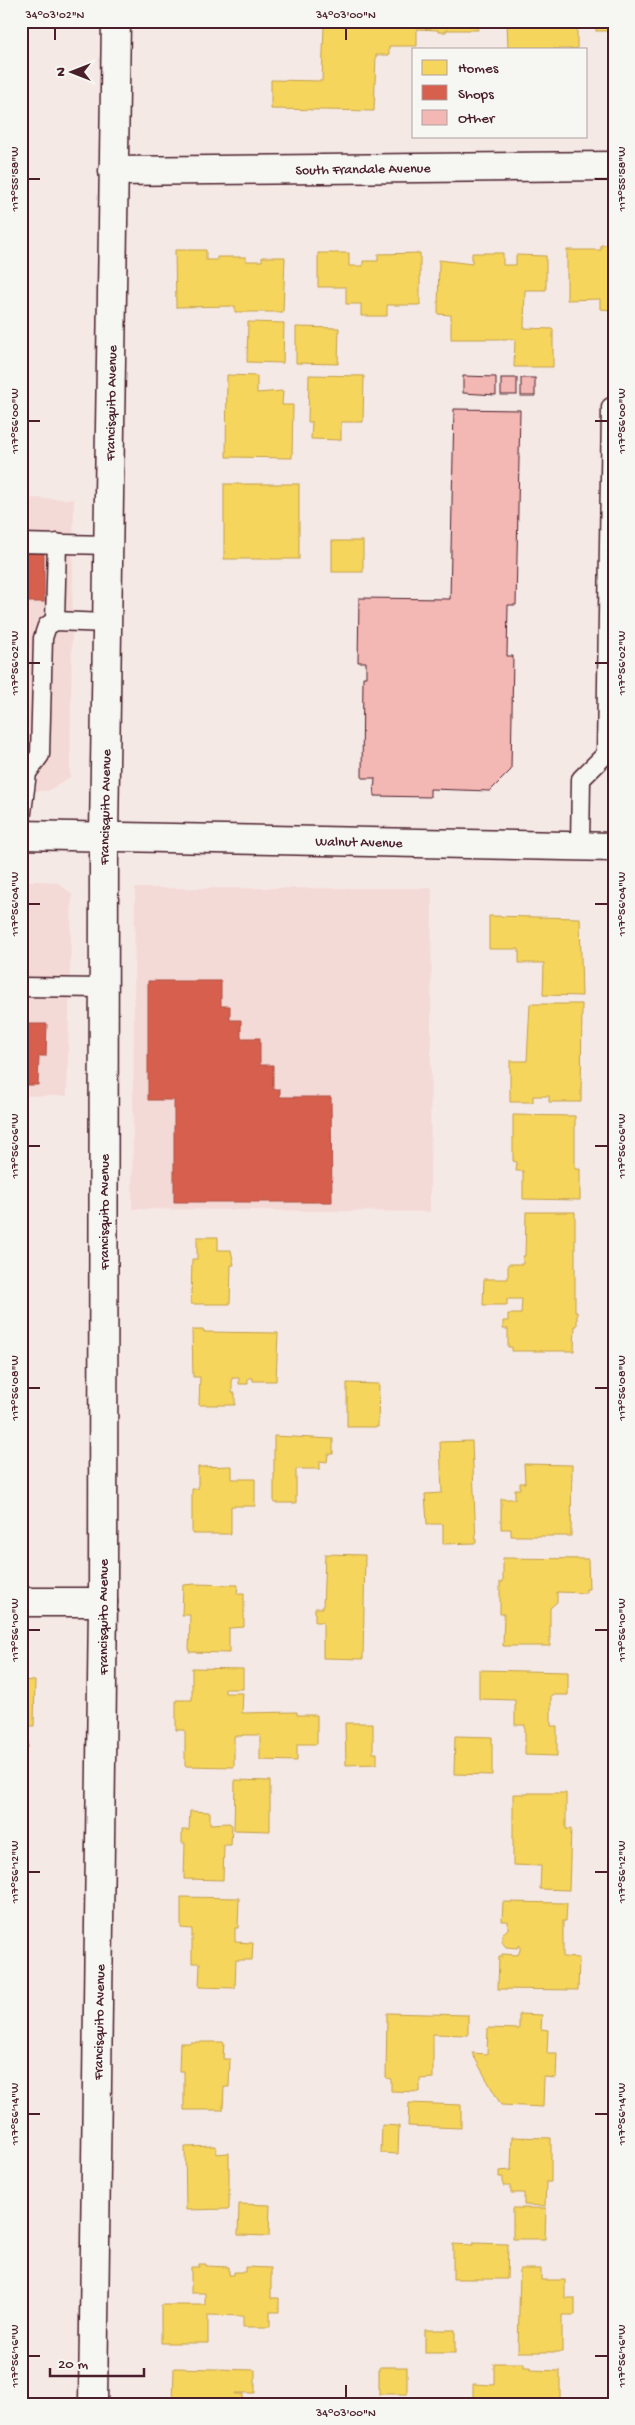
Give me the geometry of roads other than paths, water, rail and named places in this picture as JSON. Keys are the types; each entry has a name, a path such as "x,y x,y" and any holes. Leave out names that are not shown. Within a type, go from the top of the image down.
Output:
{"street":[{"name":"Francisquito Avenue","path":"93,2404 103,1602 104,836 116,21"},
{"name":"South Frandale Avenue","path":"113,171 614,166"},
{"name":"Walnut Avenue","path":"21,835 614,847"},
{"path":"21,1602 103,1602"}],"lane":[{"path":"580,846 581,779 610,754 611,407"},
{"path":"21,542 108,545"},
{"path":"55,621 57,543"},
{"path":"21,820 27,773 40,755 42,638 47,626 55,621 107,623"},
{"path":"21,987 104,988"}]}
